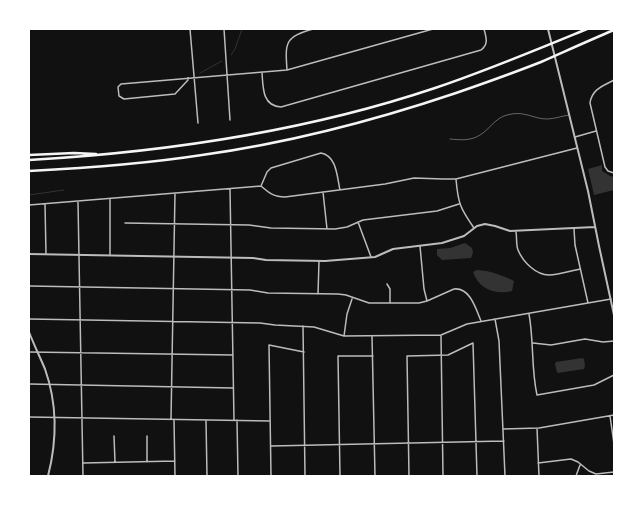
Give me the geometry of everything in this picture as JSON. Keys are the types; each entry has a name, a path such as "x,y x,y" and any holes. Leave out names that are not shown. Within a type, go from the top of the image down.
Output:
{"highway":[{"path":"29,160 108,155 183,146 308,123 364,109 434,88 478,73 587,29"},
{"path":"29,171 120,165 204,155 337,128 408,108 487,82 540,62 614,30"},
{"path":"29,155 74,153 108,155"}],"street":[{"path":"190,29 198,123"},
{"path":"224,29 230,120"},
{"path":"287,70 286,49 289,41 295,35 313,29"},
{"path":"188,78 176,94 124,99 119,96 118,86 121,84 188,78 287,70 433,29"},
{"path":"262,72 264,95 271,104 281,107 481,50 485,47 487,41 484,29"},
{"path":"548,29 588,192 614,315"},
{"path":"614,80 596,90 592,95 590,103 605,167 610,172 614,173"},
{"path":"575,137 597,131"},
{"path":"29,206 261,186 271,194 279,197 385,184 414,178 443,180 456,179 577,148"},
{"path":"261,186 267,172 271,168 321,153 328,155 332,160 340,190"},
{"path":"456,179 459,204 474,228"},
{"path":"230,189 234,420"},
{"path":"323,192 327,229"},
{"path":"171,419 175,193"},
{"path":"110,199 110,255"},
{"path":"78,201 83,476"},
{"path":"45,204 46,254"},
{"path":"125,223 249,225 271,228 327,229 342,228 358,222 437,211 459,204"},
{"path":"358,222 370,257"},
{"path":"29,254 232,257 266,260 319,261 370,257 380,255 393,249 442,243 464,236 474,228 486,224 507,231 595,228"},
{"path":"574,228 575,244 588,303"},
{"path":"516,231 519,252 531,267 538,272 552,275 580,268"},
{"path":"420,246 424,289 427,302"},
{"path":"318,294 319,261"},
{"path":"387,284 390,289 390,303"},
{"path":"29,286 250,290 268,293 346,295 370,303 427,302 454,289 462,289 469,295 481,321"},
{"path":"344,336 347,314 352,298"},
{"path":"29,319 233,323 303,326 314,327 344,336 441,335 467,324 481,321 611,299"},
{"path":"529,313 532,331 535,385 537,395 594,385 614,375"},
{"path":"495,319 498,340 505,476"},
{"path":"303,326 305,476"},
{"path":"29,332 45,370 54,409 53,457 48,476"},
{"path":"441,335 443,476"},
{"path":"372,336 375,476"},
{"path":"533,343 551,345 585,339 603,342 614,341"},
{"path":"409,476 407,356 448,355 473,344 477,476"},
{"path":"271,476 269,346 304,352"},
{"path":"29,352 233,355"},
{"path":"340,476 338,356 373,356"},
{"path":"29,384 234,388"},
{"path":"503,429 537,428 614,415"},
{"path":"610,416 614,444"},
{"path":"29,417 270,421"},
{"path":"174,419 175,476"},
{"path":"206,420 207,476"},
{"path":"238,420 238,476"},
{"path":"537,428 539,476"},
{"path":"114,436 115,462"},
{"path":"147,436 147,462"},
{"path":"271,446 504,441"},
{"path":"538,463 567,458 575,460 589,471 596,474 614,472"},
{"path":"83,463 175,461"},
{"path":"576,476 581,464"}],"lane":[{"path":"450,138 462,140 480,135 496,120 507,115 517,113 548,119 569,114"}],"shaded area":[{"path":"602,165 602,171 614,177 614,190 594,195 588,169"},
{"path":"465,243 472,248 473,253 471,258 442,260 437,255 437,249 450,248"},
{"path":"477,270 487,271 514,281 512,291 500,292 483,287 473,272"},
{"path":"582,358 584,359 584,369 557,372 556,362"}],"waterway":[{"path":"231,55 235,49 242,29"},
{"path":"200,73 222,61"},
{"path":"29,195 64,190"}]}
